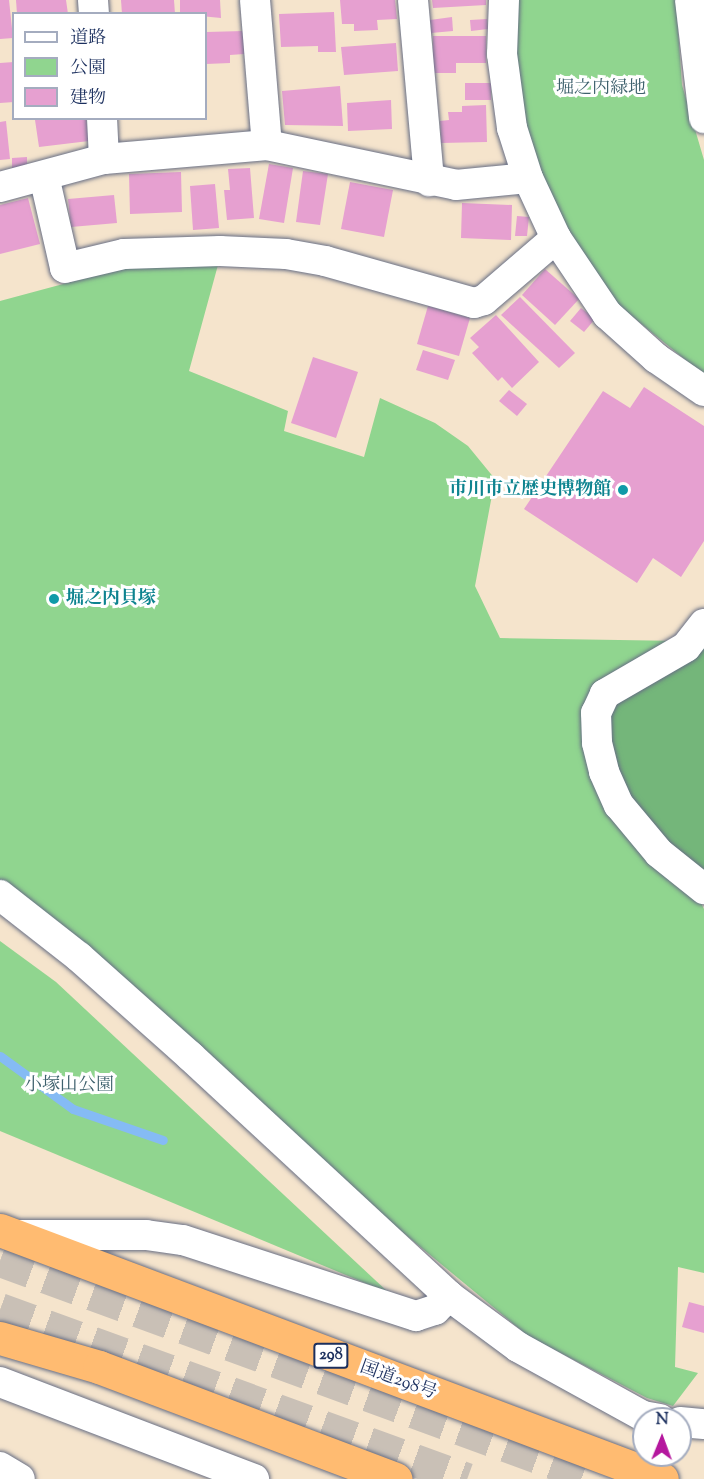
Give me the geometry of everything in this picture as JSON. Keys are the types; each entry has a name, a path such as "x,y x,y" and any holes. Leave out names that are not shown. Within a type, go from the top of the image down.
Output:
{"highway":[{"name":"国道298号","path":"5,1232 662,1479"},
{"path":"0,1338 99,1367 396,1479"}],"street":[{"path":"255,0 267,145"},
{"path":"413,0 429,181"},
{"path":"504,0 502,54 512,128 528,178 556,238 607,314 656,358 704,391"},
{"path":"690,0 704,118"},
{"path":"102,120 104,159"},
{"path":"0,187 104,159 267,145 456,185 528,178"},
{"path":"44,176 65,268 124,254 165,252 285,254 325,261 474,303 484,300 556,238"},
{"path":"704,624 686,647 605,694 599,701 597,723 604,772 619,805 659,853 704,889"},
{"path":"0,895 79,957 181,1048 449,1296 518,1347 632,1410"},
{"path":"5,1232 146,1235 183,1240 416,1316 435,1310 449,1296"},
{"path":"0,1382 254,1479"},
{"path":"0,1467 20,1479"}],"green space":[{"name":"堀之内緑地","path":"515,0 676,0 682,85 704,160 704,375 612,300 545,191 523,124 513,54"},
{"path":"218,265 189,371 288,411 284,431 364,457 380,398 435,423 468,446 495,479 475,586 500,638 682,641 700,901 704,909 704,1273 678,1267 675,1367 698,1373 673,1406 647,1398 528,1336 354,1192 0,880 0,301 130,266"},
{"path":"704,639 704,873 683,859 629,797 615,770 607,710"},
{"name":"小塚山公園","path":"0,941 56,982 389,1293 0,1131"}],"building":[{"path":"0,0 9,0 12,38 0,39"},
{"path":"16,0 66,0 68,12 17,12"},
{"path":"121,0 174,0 175,12 122,12"},
{"path":"180,0 220,0 221,18 207,17 207,12 180,12"},
{"path":"340,0 395,0 397,19 377,20 378,30 354,31 354,24 342,24"},
{"path":"432,0 486,0 486,5 433,8"},
{"path":"334,12 336,52 318,52 318,46 281,47 279,14"},
{"path":"452,17 453,31 431,33 430,20"},
{"path":"487,19 488,29 471,31 470,20"},
{"path":"244,31 244,54 230,55 230,63 207,64 207,32"},
{"path":"433,36 486,36 486,63 456,63 456,73 433,73"},
{"path":"396,43 398,71 344,75 341,47"},
{"path":"12,62 12,102 0,103 0,63"},
{"path":"465,83 491,83 491,100 465,100"},
{"path":"340,86 343,126 285,125 282,91"},
{"path":"391,100 392,129 348,131 347,103"},
{"path":"486,105 487,142 441,143 440,121 449,120 448,112 462,112 462,106"},
{"path":"35,120 86,120 89,141 39,147"},
{"path":"6,121 10,159 0,160 0,122"},
{"path":"27,157 27,168 12,169 12,158"},
{"path":"269,164 293,168 284,223 259,219"},
{"path":"250,168 254,218 227,220 224,190 230,190 228,169"},
{"path":"303,171 328,174 320,225 296,222"},
{"path":"181,172 182,212 130,214 129,174"},
{"path":"350,182 393,190 384,237 341,229"},
{"path":"215,184 219,228 193,230 190,186"},
{"path":"114,195 117,223 71,227 68,199"},
{"path":"28,198 40,244 0,254 0,205"},
{"path":"462,203 512,205 511,240 461,238"},
{"path":"517,216 529,217 527,236 515,236"},
{"path":"545,269 579,299 555,325 522,295"},
{"path":"520,297 575,353 559,368 501,315"},
{"path":"428,306 470,318 459,356 417,344"},
{"path":"581,308 595,319 584,332 570,321"},
{"path":"496,315 539,362 512,388 502,377 498,381 472,353 479,347 470,338"},
{"path":"423,350 455,360 448,380 416,370"},
{"path":"313,357 358,372 336,438 291,423"},
{"path":"644,387 704,426 704,541 681,577 653,558 637,583 524,509 603,391 630,408"},
{"path":"509,390 527,404 517,416 499,401"},
{"path":"689,1302 704,1306 704,1333 682,1327"}],"waterway":[{"path":"0,1056 73,1109 163,1140"}],"tunnel":[{"path":"0,1260 598,1479"},
{"path":"0,1309 467,1479"}],"place":[{"name":"市川市立歴史博物館","path":"623,490"},
{"name":"堀之内貝塚","path":"54,599"}]}
